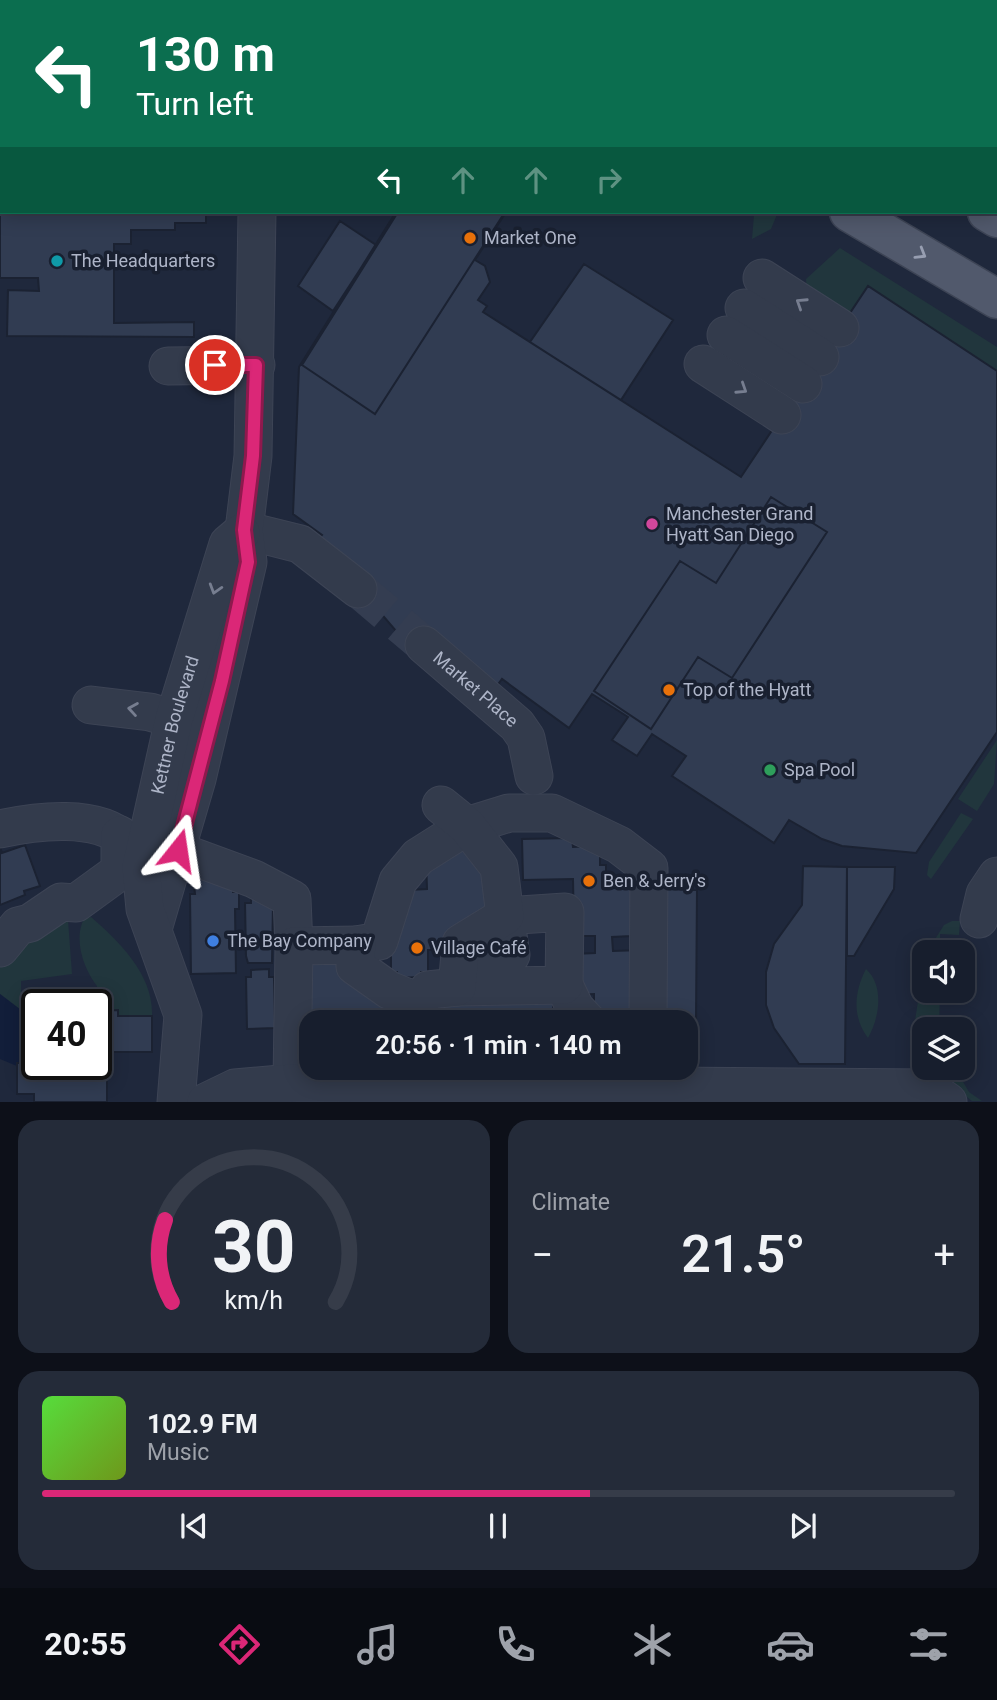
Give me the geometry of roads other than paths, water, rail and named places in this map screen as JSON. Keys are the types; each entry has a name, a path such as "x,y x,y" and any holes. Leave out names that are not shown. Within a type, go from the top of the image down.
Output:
{"main road":[{"path":"852,214 997,299"}],"street":[{"name":"Kettner Boulevard","path":"153,929 178,850 222,681 248,562 244,530 253,456 257,214"},
{"path":"821,356 744,307 821,356"},
{"path":"703,364 782,415"},
{"path":"168,366 256,365"},
{"name":"Kettner Boulevard","path":"176,1101 183,1016 145,909 141,867 155,792 174,719 228,544 244,530"},
{"path":"244,530 300,544 358,589"},
{"name":"Market Place","path":"424,645 517,725 526,738 534,776"},
{"path":"91,705 150,712 174,719"},
{"path":"294,946 357,945 379,941 398,881 454,815 552,813 619,845 649,867 649,1010"},
{"path":"454,815 499,867 505,916"},
{"path":"0,829 19,825 68,823 106,827 123,838 120,871 76,904 61,902 6,935"},
{"path":"186,854 254,879 292,899 292,1083"},
{"path":"979,919 985,894 997,876"},
{"path":"457,981 461,943 505,916 565,912 564,985 578,1010"},
{"path":"357,945 355,966 389,990 405,1010"},
{"path":"409,1010 428,990 457,981 564,985"},
{"path":"698,1079 928,1088 948,1101"},
{"path":"206,1101 235,1088 332,1080"}],"water":[{"path":"0,994 21,1010 21,1063 17,1066 0,1059"}],"tunnel":[{"path":"358,589 424,645"}],"place":[{"name":"Market One","path":"470,238"},
{"name":"The Headquarters","path":"57,261"},
{"name":"Manchester Grand Hyatt San Diego","path":"652,524"},
{"name":"Top of the Hyatt","path":"669,690"},
{"name":"Spa Pool","path":"770,770"},
{"name":"Ben & Jerry's","path":"589,881"},
{"name":"The Bay Company","path":"213,941"},
{"name":"Village Café","path":"417,948"}]}
